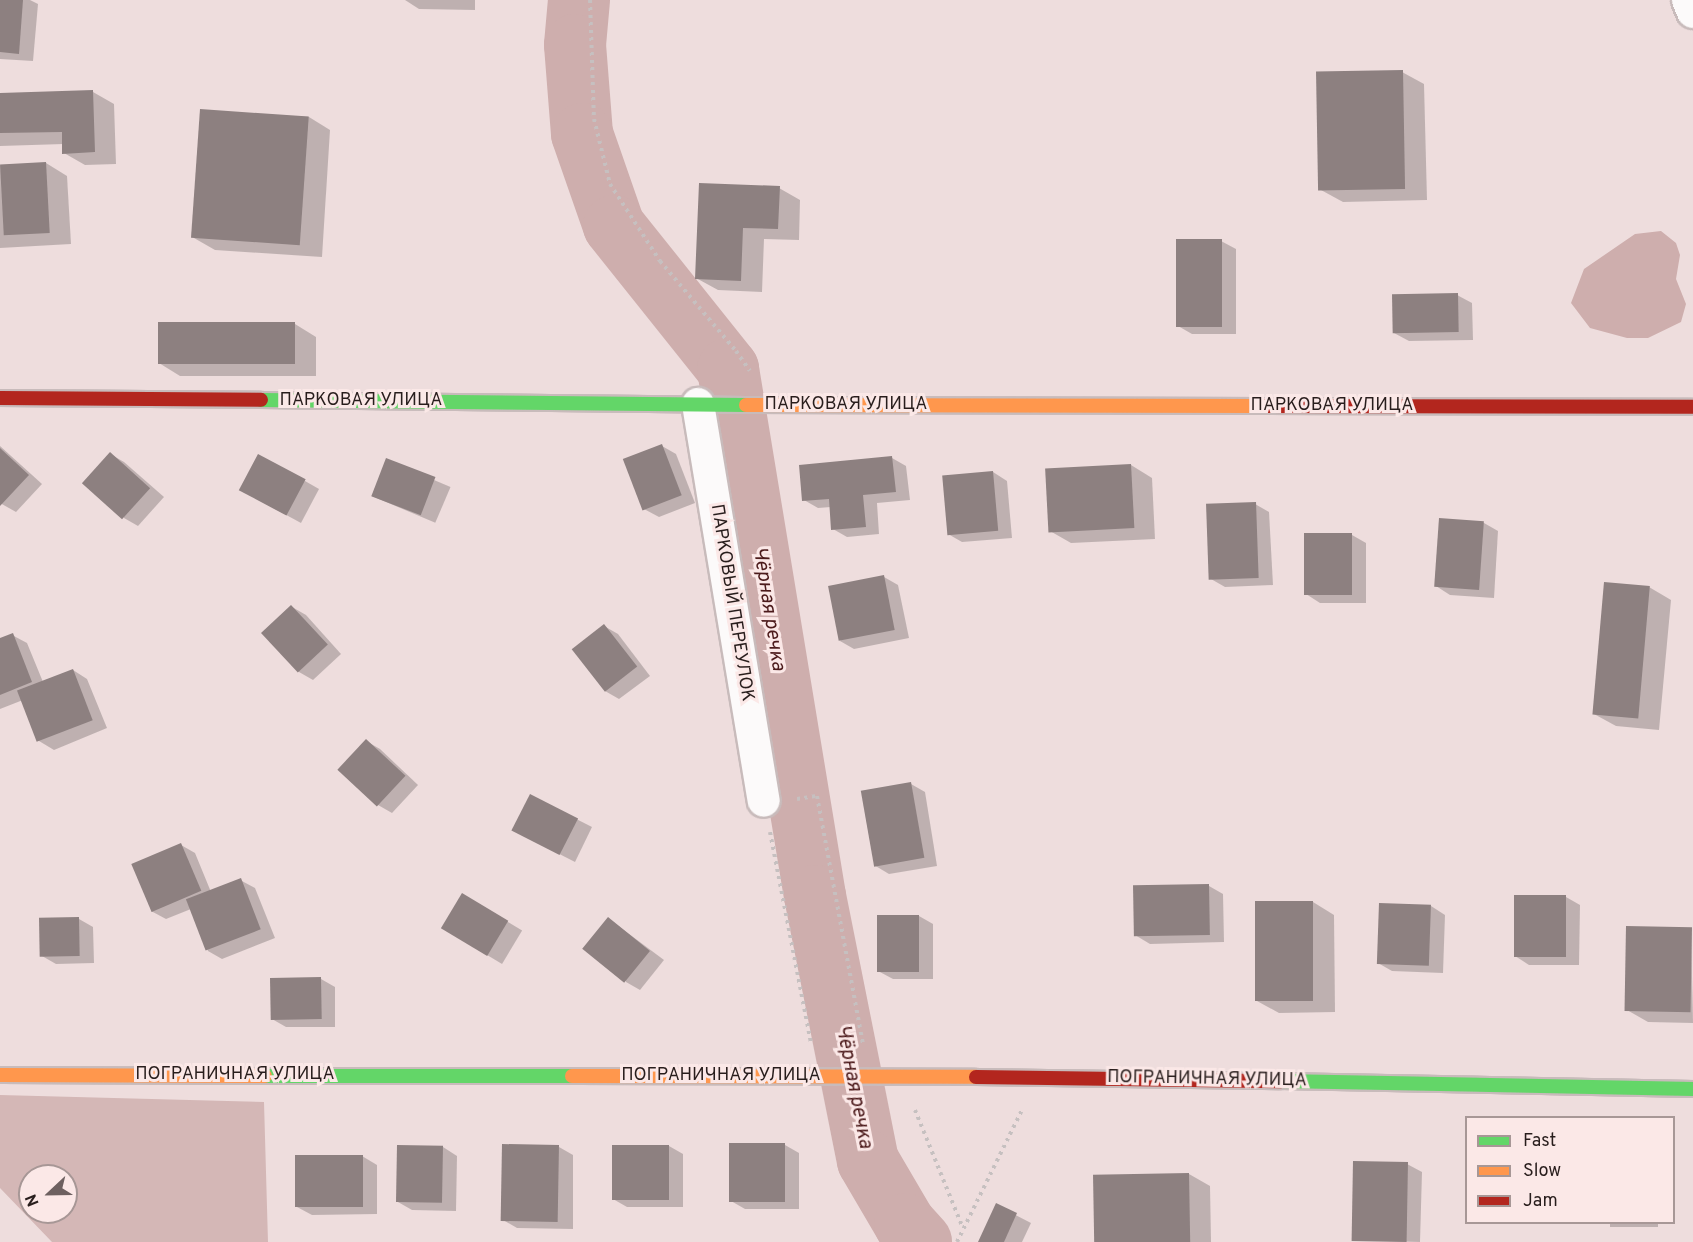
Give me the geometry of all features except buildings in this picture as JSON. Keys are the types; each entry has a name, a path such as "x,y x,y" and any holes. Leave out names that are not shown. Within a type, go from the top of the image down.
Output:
{"street":[{"path":"1688,0 1693,12"},
{"name":"ПАРКОВАЯ УЛИЦА","path":"0,398 766,405 1693,407"},
{"name":"ПАРКОВЫЙ ПЕРЕУЛОК","path":"704,404 764,801"},
{"name":"ПОГРАНИЧНАЯ УЛИЦА","path":"0,1075 1038,1077 1693,1089"}],"path":[{"path":"590,0 594,119 610,184 660,261 736,351 766,405"},
{"path":"812,796 817,795 867,1076"},
{"path":"764,801 824,1076"},
{"path":"901,1076 963,1228"},
{"path":"957,1242 1038,1077"}],"shaded area":[{"path":"1661,231 1676,243 1680,255 1676,279 1686,304 1681,322 1648,338 1627,338 1590,328 1571,303 1584,269 1635,234"},
{"path":"0,1095 264,1102 268,1242 52,1242 35,1224 78,1224 78,1164 18,1164 18,1207 0,1188"}],"waterway":[{"name":"Чёрная речка","path":"579,0 575,45 582,134 614,226 728,369 815,896 868,1161 905,1224 921,1242"}],"traffic: fast":[{"path":"261,400 746,405"},
{"path":"265,1076 572,1076"},
{"path":"1281,1081 1693,1089"}],"traffic: slow":[{"path":"746,405 1263,406"},
{"path":"0,1075 265,1076"},
{"path":"572,1076 976,1077"}],"traffic: jam":[{"path":"0,398 261,400"},
{"path":"1263,406 1693,407"},
{"path":"976,1077 1281,1081"}]}
